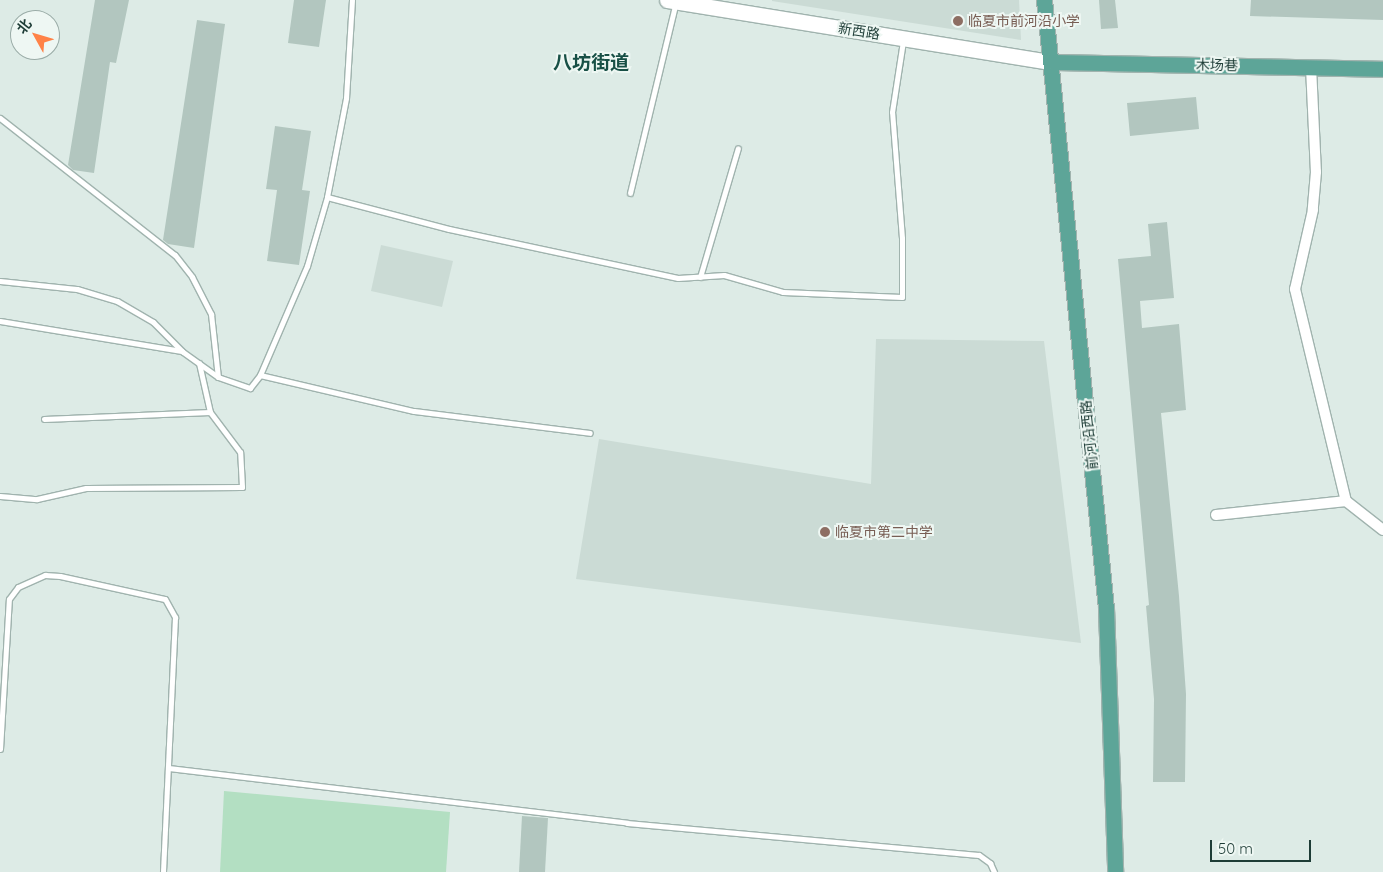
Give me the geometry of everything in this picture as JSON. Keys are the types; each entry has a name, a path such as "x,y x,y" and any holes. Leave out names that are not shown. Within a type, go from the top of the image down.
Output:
{"main road":[{"name":"前河沿西路","path":"1044,0 1106,608 1115,872"},
{"name":"新西路","path":"672,1 1051,62"},
{"name":"木场巷","path":"1051,62 1383,69"}],"street":[{"path":"1311,67 1316,172 1313,210 1294,289 1346,500 1383,530"},
{"path":"1216,515 1346,500"}],"lane":[{"path":"0,281 77,289 117,301 153,322 183,352 218,376 250,388 260,375 307,266 327,197 346,98 352,0"},
{"path":"630,193 672,1"},
{"path":"327,197 468,234 678,278 724,275 783,292 902,297 902,238 892,112 903,38"},
{"path":"0,118 175,255 192,277 211,314 218,376"},
{"path":"700,277 738,148"},
{"path":"0,321 183,352"},
{"path":"0,496 37,499 86,488 242,487 240,452 210,412 199,363"},
{"path":"260,375 414,411 590,434"},
{"path":"44,419 210,412"},
{"path":"0,749 9,598 18,587 31,579 45,575 60,576 159,597 170,604 175,617 163,872"},
{"path":"169,768 628,823 979,855 990,862 994,872"}],"shaded area":[{"name":"临夏市前河沿小学","path":"772,0 1019,0 1021,40 772,1"},
{"path":"381,245 453,261 442,307 371,291"},
{"name":"临夏市第二中学","path":"876,339 1044,341 1081,643 576,579 599,439 871,484"}],"green space":[{"path":"224,791 450,812 446,872 220,872"}],"building":[{"path":"95,0 129,0 116,63 110,62 94,173 73,170 68,165"},
{"path":"294,0 326,0 319,47 288,43"},
{"path":"1099,0 1115,0 1118,28 1101,29"},
{"path":"1251,0 1383,0 1383,20 1250,16"},
{"path":"197,20 225,24 194,248 168,244 163,240"},
{"path":"1196,97 1199,129 1130,136 1127,103"},
{"path":"275,126 311,131 302,190 310,191 299,265 267,261 277,190 266,189"},
{"path":"1167,222 1174,298 1140,301 1142,328 1179,324 1186,410 1161,413 1179,596 1186,694 1185,782 1153,782 1154,699 1146,606 1149,605 1118,259 1151,256 1148,224"},
{"path":"522,816 548,818 545,872 519,872"}],"place":[{"name":"临夏市前河沿小学","path":"958,21"},
{"name":"临夏市第二中学","path":"825,532"}],"district":[{"name":"八坊街道","path":"591,63"}]}
